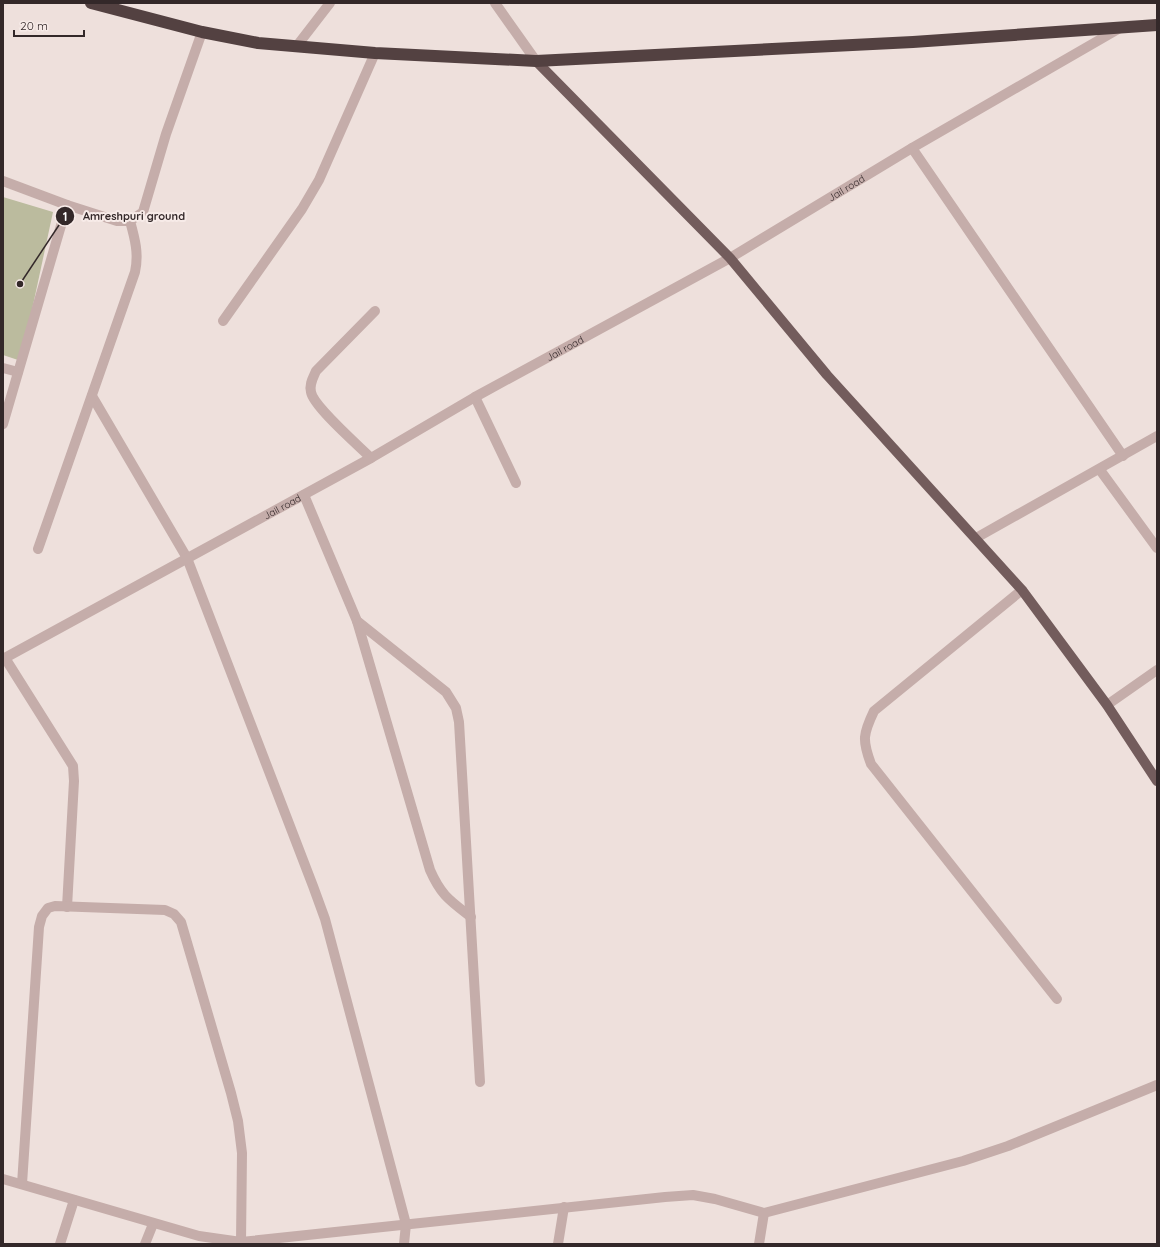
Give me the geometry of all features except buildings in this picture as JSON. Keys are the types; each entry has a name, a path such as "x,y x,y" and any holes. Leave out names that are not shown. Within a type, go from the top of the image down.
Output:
{"highway":[{"path":"91,3 202,32 258,43 375,53 536,61 905,42 1157,25"}],"main road":[{"path":"536,61 730,258 827,374 1022,590 1107,705 1157,781"}],"street":[{"path":"296,47 330,3"},
{"path":"495,3 536,61"},
{"name":"Jail road","path":"4,659 371,458 474,397 730,258 912,148 1120,28"},
{"path":"3,181 67,205 118,221 130,221 143,212 147,204 166,134 202,32"},
{"path":"223,321 302,209 319,180 375,53"},
{"path":"912,148 1123,456"},
{"path":"3,424 67,205"},
{"path":"38,549 135,272 137,244 130,221"},
{"path":"371,458 317,404 311,393 311,383 316,371 374,311"},
{"path":"3,368 18,372"},
{"path":"92,396 187,558 325,919 406,1224 404,1244"},
{"path":"474,397 516,483"},
{"path":"976,538 1100,470 1157,436"},
{"path":"1100,470 1157,548"},
{"path":"304,495 357,621 430,870 438,888 446,898 471,917"},
{"path":"1022,590 874,712 866,728 864,746 870,764 1057,999"},
{"path":"357,621 446,692 456,708 459,722 480,1082"},
{"path":"4,659 73,766 74,781 67,907"},
{"path":"1107,705 1157,670"},
{"path":"22,1184 39,927 42,916 48,908 67,907 165,910 174,914 181,922 238,1121 242,1153 242,1242"},
{"path":"3,1179 153,1224 199,1236 242,1242 564,1207 693,1195 715,1199 764,1213 963,1161 1008,1146 1157,1085"},
{"path":"60,1244 74,1200"},
{"path":"558,1244 564,1207"},
{"path":"759,1244 764,1213"},
{"path":"145,1244 153,1224"}],"green space":[{"path":"3,197 53,212 21,361 3,355"}],"place":[{"name":"Amreshpuri ground","path":"20,284"}]}
